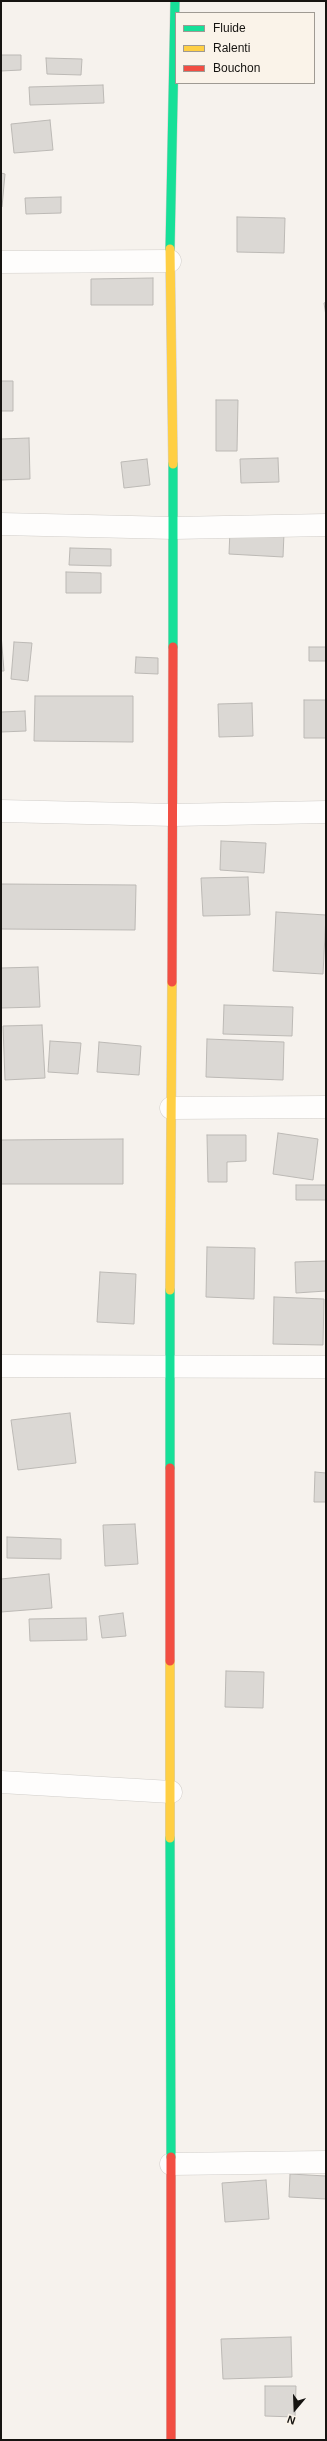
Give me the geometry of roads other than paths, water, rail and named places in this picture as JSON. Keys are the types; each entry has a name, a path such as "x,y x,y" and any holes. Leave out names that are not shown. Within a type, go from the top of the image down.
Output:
{"street":[{"path":"170,2440 170,1367 174,815 174,528 170,261 174,1"},
{"path":"1,262 170,261"},
{"path":"1,524 174,528 326,525"},
{"path":"1,811 174,815 326,812"},
{"path":"171,1108 326,1107"},
{"path":"1,1366 326,1366"},
{"path":"1,1782 170,1792"},
{"path":"171,2164 326,2162"}]}
